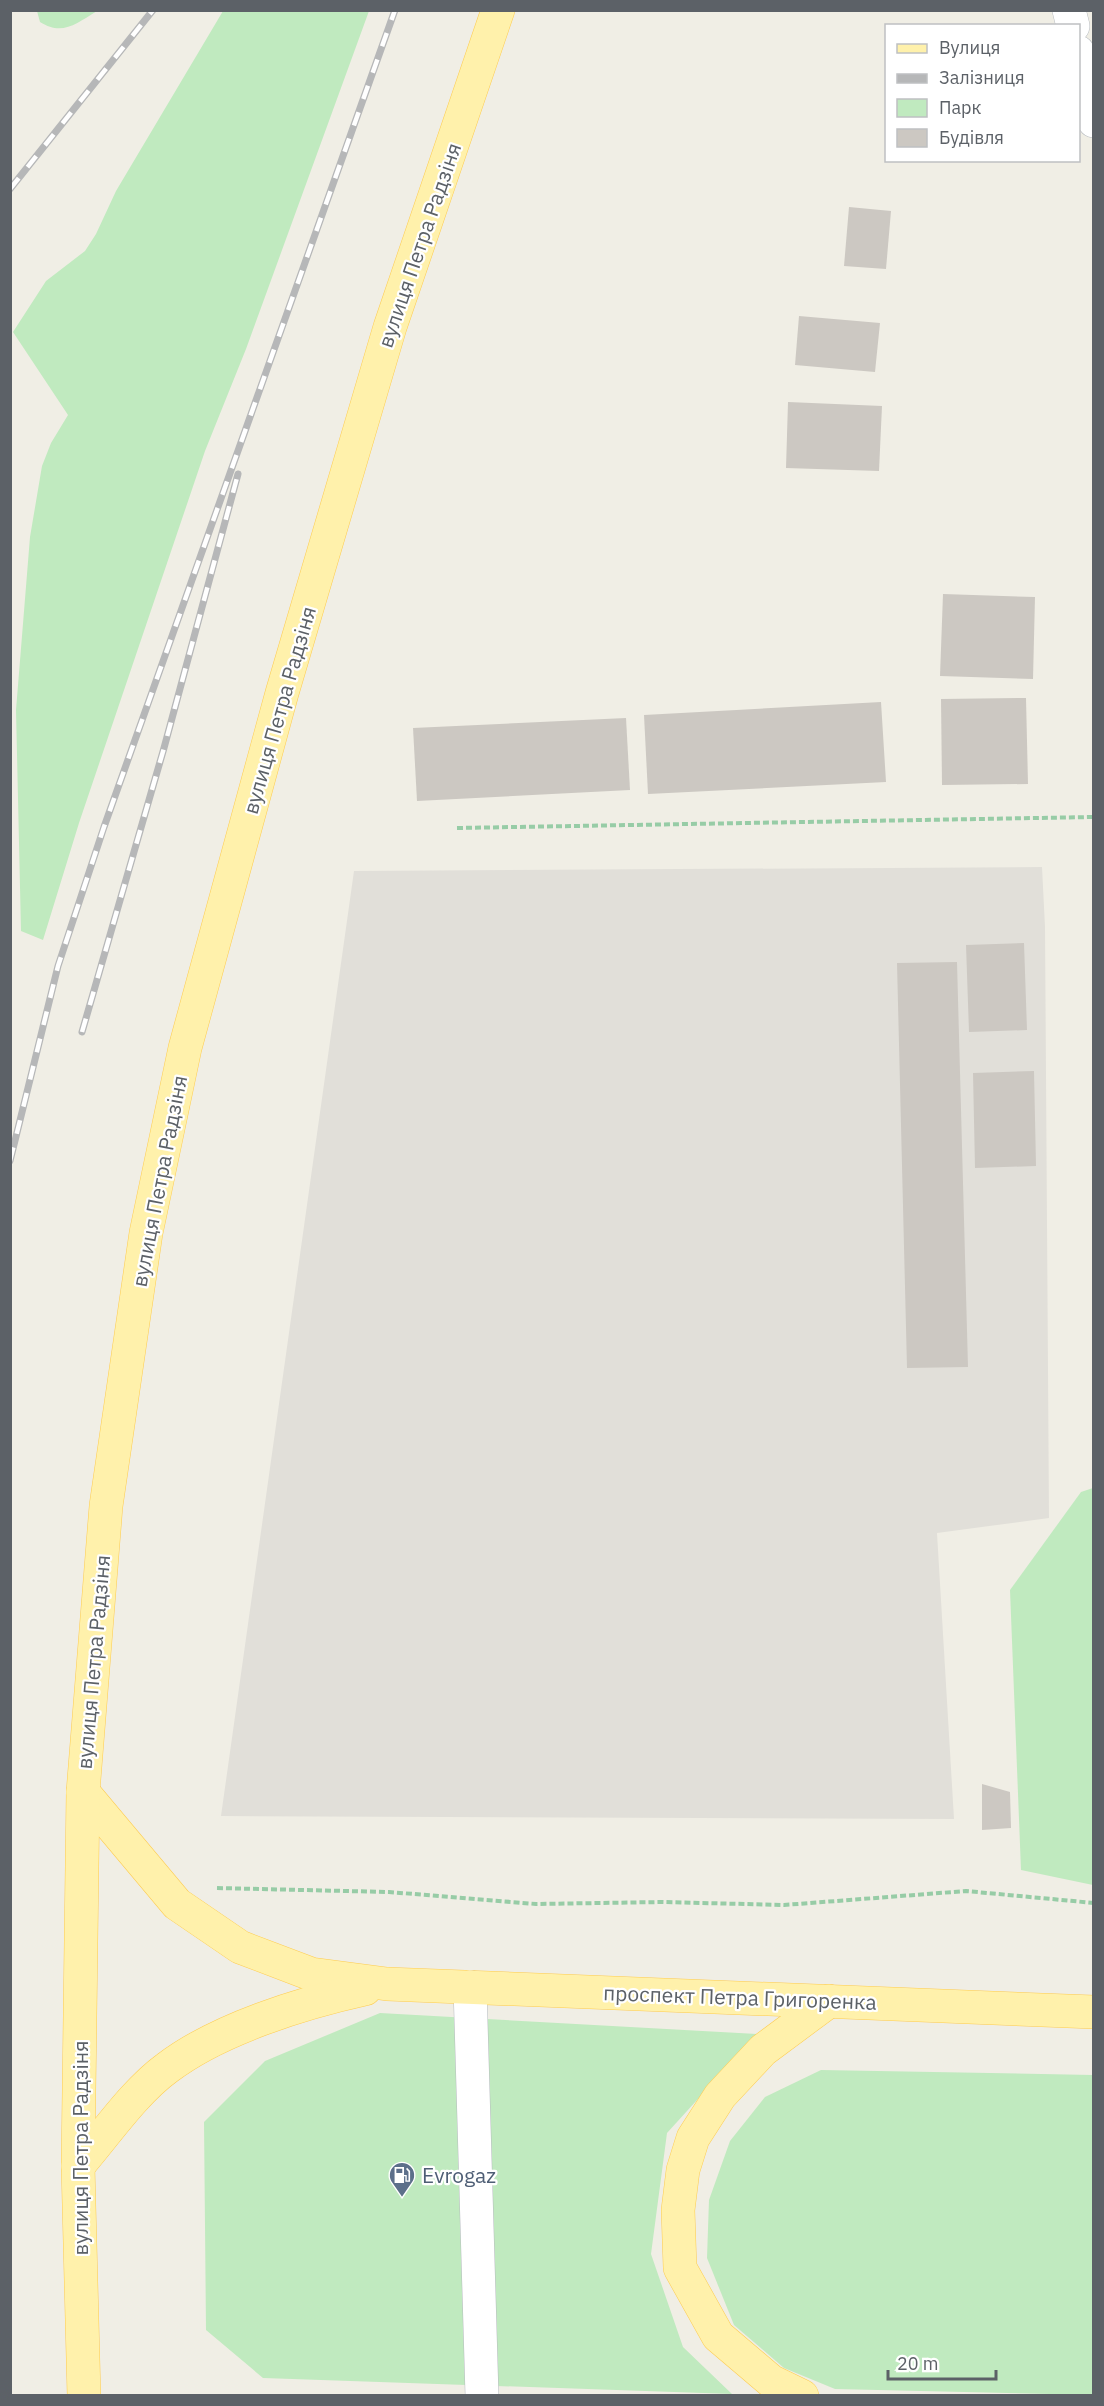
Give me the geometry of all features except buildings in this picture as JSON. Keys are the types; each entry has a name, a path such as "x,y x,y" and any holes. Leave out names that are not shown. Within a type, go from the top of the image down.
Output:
{"main road":[{"name":"вулиця Петра Радзіня","path":"84,2396 78,2166 83,1792 106,1506 146,1233 185,1048 282,693 390,327 498,10"},
{"name":"проспект Петра Григоренка","path":"83,1792 160,1887 177,1904 240,1947 311,1974 387,1984 1094,2012"},
{"name":"проспект Петра Григоренка","path":"78,2166 166,2068 207,2044 277,2013 324,1998 387,1984"},
{"path":"802,2396 771,2381 718,2336 680,2268 678,2210 683,2170 693,2138 720,2096 763,2050 829,2001"}],"street":[{"path":"1080,61 1094,121"},
{"path":"470,1987 482,2396"}],"path":[{"path":"457,828 1094,817"},
{"path":"160,1887 389,1892 536,1904 663,1902 783,1905 966,1891 1094,1904"}],"shaded area":[{"path":"1042,867 1045,927 1049,1518 937,1533 954,1819 221,1816 354,871"}],"green space":[{"path":"37,10 97,11 69,27 55,28 40,22"},
{"path":"223,11 369,11 246,349 205,451 79,823 43,940 21,931 16,710 30,537 42,466 51,443 68,415 13,332 46,281 85,251 96,234 116,191"},
{"path":"1094,1488 1093,1885 1021,1870 1010,1590 1081,1492"},
{"path":"380,2013 757,2034 667,2133 651,2254 683,2347 732,2394 263,2378 206,2330 204,2122 265,2061"},
{"path":"821,2070 1093,2075 1093,2395 835,2389 784,2368 734,2325 707,2258 709,2200 730,2141 765,2097"}],"railway":[{"path":"10,189 153,10"},
{"path":"10,1161 58,966 104,827 395,10"},
{"path":"82,1032 164,748 238,474"}],"place":[{"name":"Evrogaz","path":"402,2198"}]}
